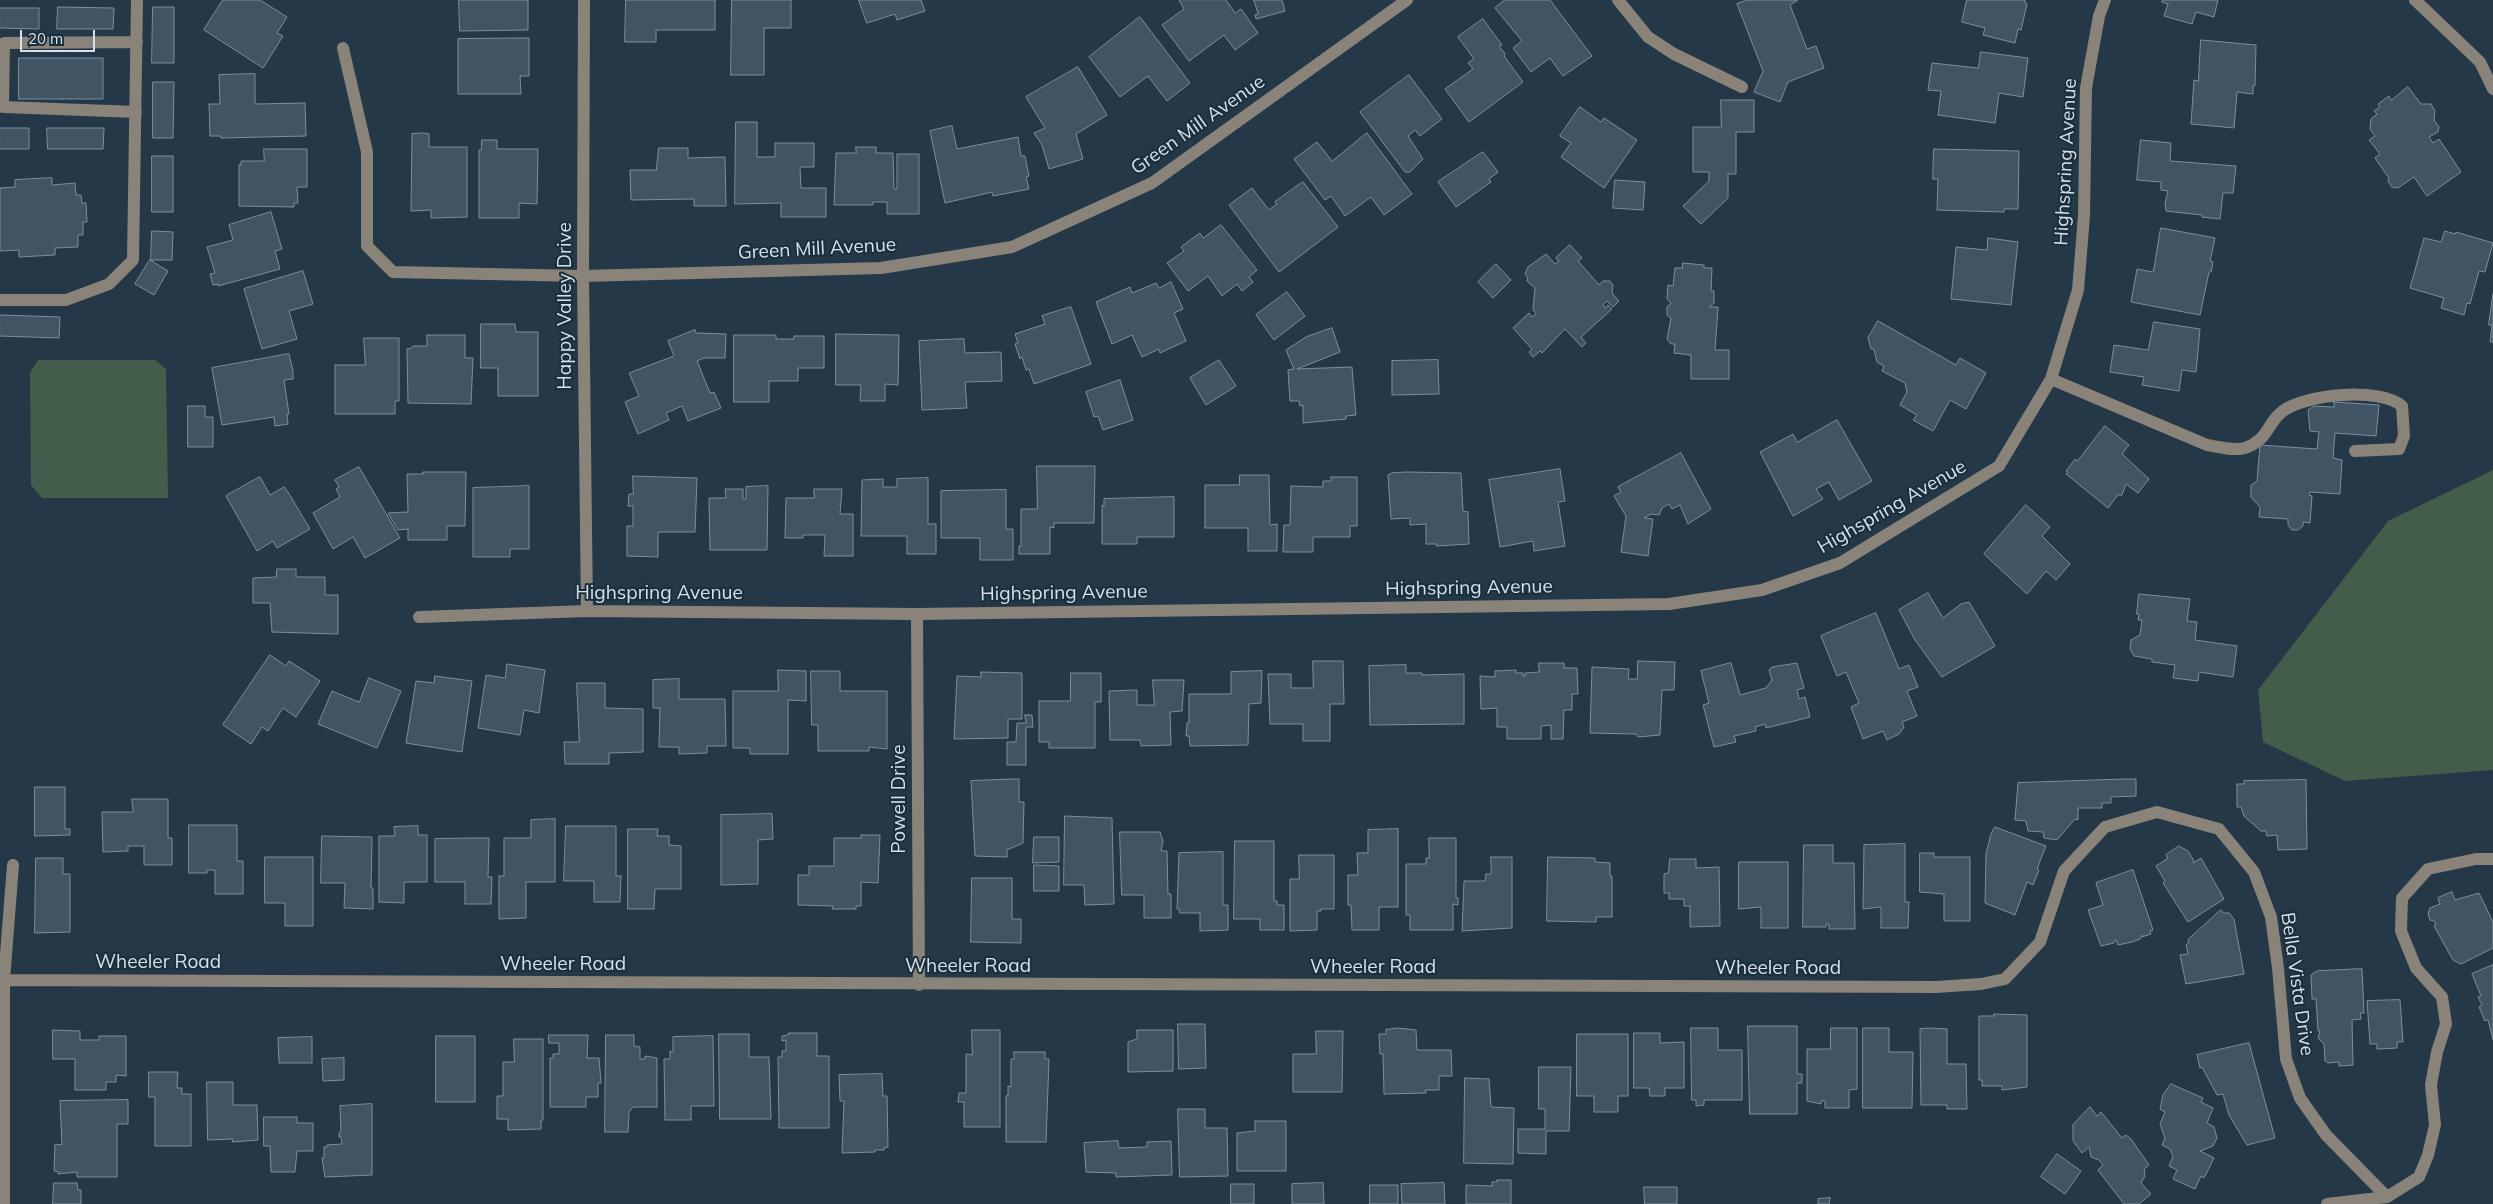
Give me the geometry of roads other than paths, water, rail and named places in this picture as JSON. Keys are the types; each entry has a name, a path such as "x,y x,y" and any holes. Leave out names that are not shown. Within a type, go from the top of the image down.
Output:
{"street":[{"path":"0,300 66,300 109,284 133,260 137,0"},
{"name":"Happy Valley Drive","path":"584,0 583,276 586,611"},
{"name":"Green Mill Avenue","path":"343,48 367,152 367,246 393,272 583,276 881,268 1012,247 1152,183 1407,0"},
{"path":"1618,0 1648,37 1674,54 1742,86"},
{"name":"Highspring Avenue","path":"420,616 586,611 917,614 1669,604 1762,590 1840,563 2000,466 2051,379 2078,290 2084,216 2086,88 2099,16 2105,0"},
{"path":"2415,0 2480,62 2493,89"},
{"path":"136,112 3,107 4,43 137,42"},
{"path":"2051,379 2207,446 2231,448 2244,448 2263,439 2282,411 2307,400 2354,395 2396,401 2402,406 2404,436 2399,449 2355,451"},
{"name":"Powell Drive","path":"917,614 919,985"},
{"name":"Bella Vista Drive","path":"1936,987 1981,984 2005,979 2040,942 2064,872 2105,827 2157,812 2219,830 2254,872 2271,917 2278,968 2286,1059 2300,1098 2326,1135 2387,1197"},
{"path":"2327,1204 2387,1197 2419,1177 2428,1155 2435,1125 2431,1085 2437,1052 2446,1024 2442,997 2416,968 2401,931 2402,898 2428,869 2476,859 2493,859"},
{"path":"4,1204 2,980 12,865"},
{"name":"Wheeler Road","path":"2,980 919,985 1936,987"}]}
